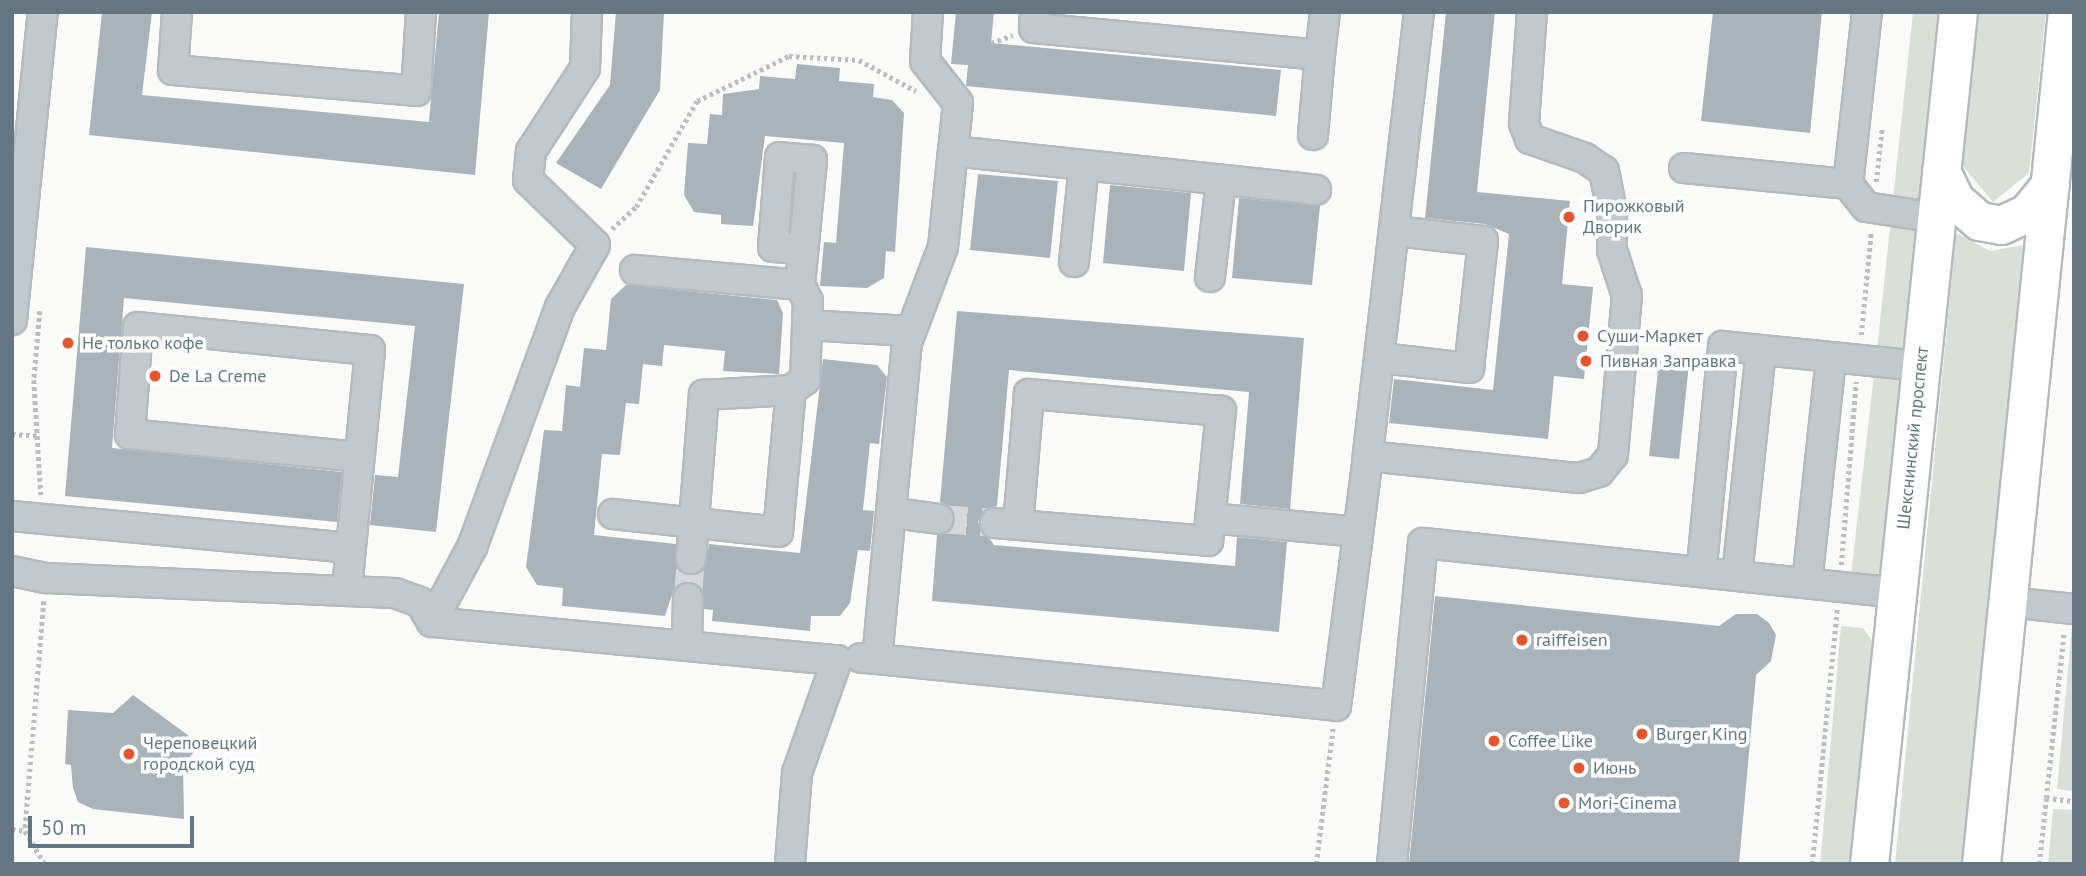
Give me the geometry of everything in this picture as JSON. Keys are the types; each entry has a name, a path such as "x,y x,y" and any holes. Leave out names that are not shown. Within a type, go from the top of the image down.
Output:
{"main road":[{"name":"Шекснинский проспект","path":"1869,864 1895,593 1958,12"},
{"path":"1982,864 2067,12"},
{"path":"1941,171 1955,201 1979,220 2001,225 2028,213 2050,185"}],"street":[{"path":"12,320 21,156 43,12"},
{"path":"177,12 173,70 415,91 421,12"},
{"path":"432,622 472,547 560,307 595,245 528,180 531,151 585,68 587,12"},
{"path":"908,340 943,247 958,103 925,61 928,12"},
{"path":"1035,12 1034,28 1320,55"},
{"path":"1313,135 1325,12"},
{"path":"432,622 837,660 877,659 1336,705 1381,358 1419,12"},
{"path":"1368,456 1579,478 1599,472 1613,456 1627,296 1612,250 1612,211 1604,171 1584,158 1530,139 1524,123 1532,12"},
{"path":"1848,184 1867,12"},
{"path":"953,151 1317,190"},
{"path":"1074,262 1084,166"},
{"path":"1684,168 1848,184 1874,208 1937,218"},
{"path":"1210,277 1221,181"},
{"path":"1381,358 1469,368 1482,254 1483,241 1395,231"},
{"path":"691,559 704,395 791,390 805,380 808,301 800,285 803,249"},
{"path":"635,270 800,285"},
{"path":"807,325 908,331 894,513 877,659"},
{"path":"347,591 370,350 138,327 130,434 359,457"},
{"path":"1703,555 1723,346 1921,366"},
{"path":"1737,575 1761,350"},
{"path":"1807,583 1845,360"},
{"path":"613,514 778,532 791,390"},
{"path":"1029,394 1221,411 1210,518 1208,541 1007,524 1029,394"},
{"path":"894,513 939,519"},
{"path":"12,516 350,548"},
{"path":"1210,518 1358,532"},
{"path":"1392,864 1423,542 1895,593"},
{"path":"12,571 46,578 395,593 420,602 432,622"},
{"path":"687,644 688,598"},
{"path":"2008,602 2071,609"},
{"path":"790,864 797,773 837,660"}],"path":[{"path":"595,245 636,207 696,100 789,56 859,61 898,86 958,103"},
{"path":"1812,864 1839,586 1845,360 1874,208 1883,117"},
{"path":"41,299 34,380 43,519"},
{"path":"12,434 38,436"},
{"path":"45,864 25,831 46,578"},
{"path":"2039,864 2071,609"},
{"path":"1316,864 1336,705"},
{"path":"2046,798 2074,801"},
{"path":"12,829 25,831"}],"shaded area":[{"path":"1913,12 1952,12 1914,362 1876,359"},
{"path":"1975,12 2046,12 2029,173 1993,202 1961,164"},
{"path":"1956,233 1990,251 2023,245 1963,864 1895,864"},
{"path":"1875,366 1913,369 1888,589 1850,584"},
{"path":"1841,626 1863,628 1874,643 1851,864 1820,864"},
{"path":"2074,627 2074,791 2057,789"},
{"path":"2053,809 2074,810 2074,864 2048,864"}],"building":[{"path":"102,12 152,12 142,95 429,122 439,12 489,12 475,175 89,135"},
{"path":"616,12 664,12 660,90 601,189 556,163 610,85"},
{"path":"956,12 994,12 991,43 1281,70 1276,116 966,86 968,65 951,64"},
{"path":"1446,12 1495,12 1477,192 1570,201 1562,284 1593,287 1584,379 1554,376 1548,439 1389,423 1394,379 1493,390 1509,234 1485,224 1425,218"},
{"path":"1713,12 1822,12 1810,133 1701,121"},
{"path":"797,64 840,68 839,81 874,84 873,97 892,100 904,113 895,252 886,251 884,278 867,288 820,286 824,242 836,243 844,143 765,136 753,226 721,224 721,215 694,212 684,195 688,143 707,144 710,114 722,115 723,94 759,89 760,76 795,79"},
{"path":"978,174 1058,181 1050,258 970,250"},
{"path":"1110,185 1191,193 1184,271 1103,263"},
{"path":"1239,198 1320,206 1312,285 1232,278"},
{"path":"86,247 464,284 436,532 370,525 375,475 398,477 415,326 124,298 112,448 342,472 337,522 65,496"},
{"path":"626,285 777,300 783,313 779,374 723,371 725,351 664,345 662,366 643,364 639,404 626,403 620,455 602,454 594,535 676,544 676,565 689,575 705,568 709,544 800,553 823,359 877,365 887,377 879,444 870,443 863,510 874,511 870,551 858,550 850,603 840,616 811,616 810,631 712,621 713,610 704,609 702,589 689,581 674,589 665,616 562,606 563,588 537,585 526,567 544,430 562,431 566,385 580,387 584,348 606,350 611,299"},
{"path":"957,311 1304,338 1290,509 1240,504 1249,392 1009,370 997,506 982,513 978,522 994,545 1235,566 1237,537 1287,542 1279,632 932,601 937,535 952,530 955,521 950,506 940,502"},
{"path":"1659,361 1689,364 1679,459 1649,456"},
{"name":"Июнь","path":"1435,596 1719,626 1736,614 1757,614 1769,623 1776,635 1771,661 1756,675 1739,864 1409,864"},
{"name":"Череповецкий городской суд","path":"133,695 200,744 183,766 184,819 93,809 78,802 73,788 71,765 65,764 68,710 113,713"}],"tunnel":[{"path":"939,519 995,523"},
{"path":"688,598 691,559"}],"place":[{"name":"Пирожковый Дворик","path":"1569,217"},
{"name":"Суши-Маркет","path":"1583,336"},
{"name":"Не только кофе","path":"68,343"},
{"name":"Пивная Заправка","path":"1586,361"},
{"name":"De La Creme","path":"155,376"},
{"name":"raiffeisen","path":"1522,640"},
{"name":"Burger King","path":"1642,734"},
{"name":"Coffee Like","path":"1494,741"},
{"name":"Череповецкий городской суд","path":"129,754"},
{"name":"Июнь","path":"1579,768"},
{"name":"Mori-Cinema","path":"1564,803"}]}
